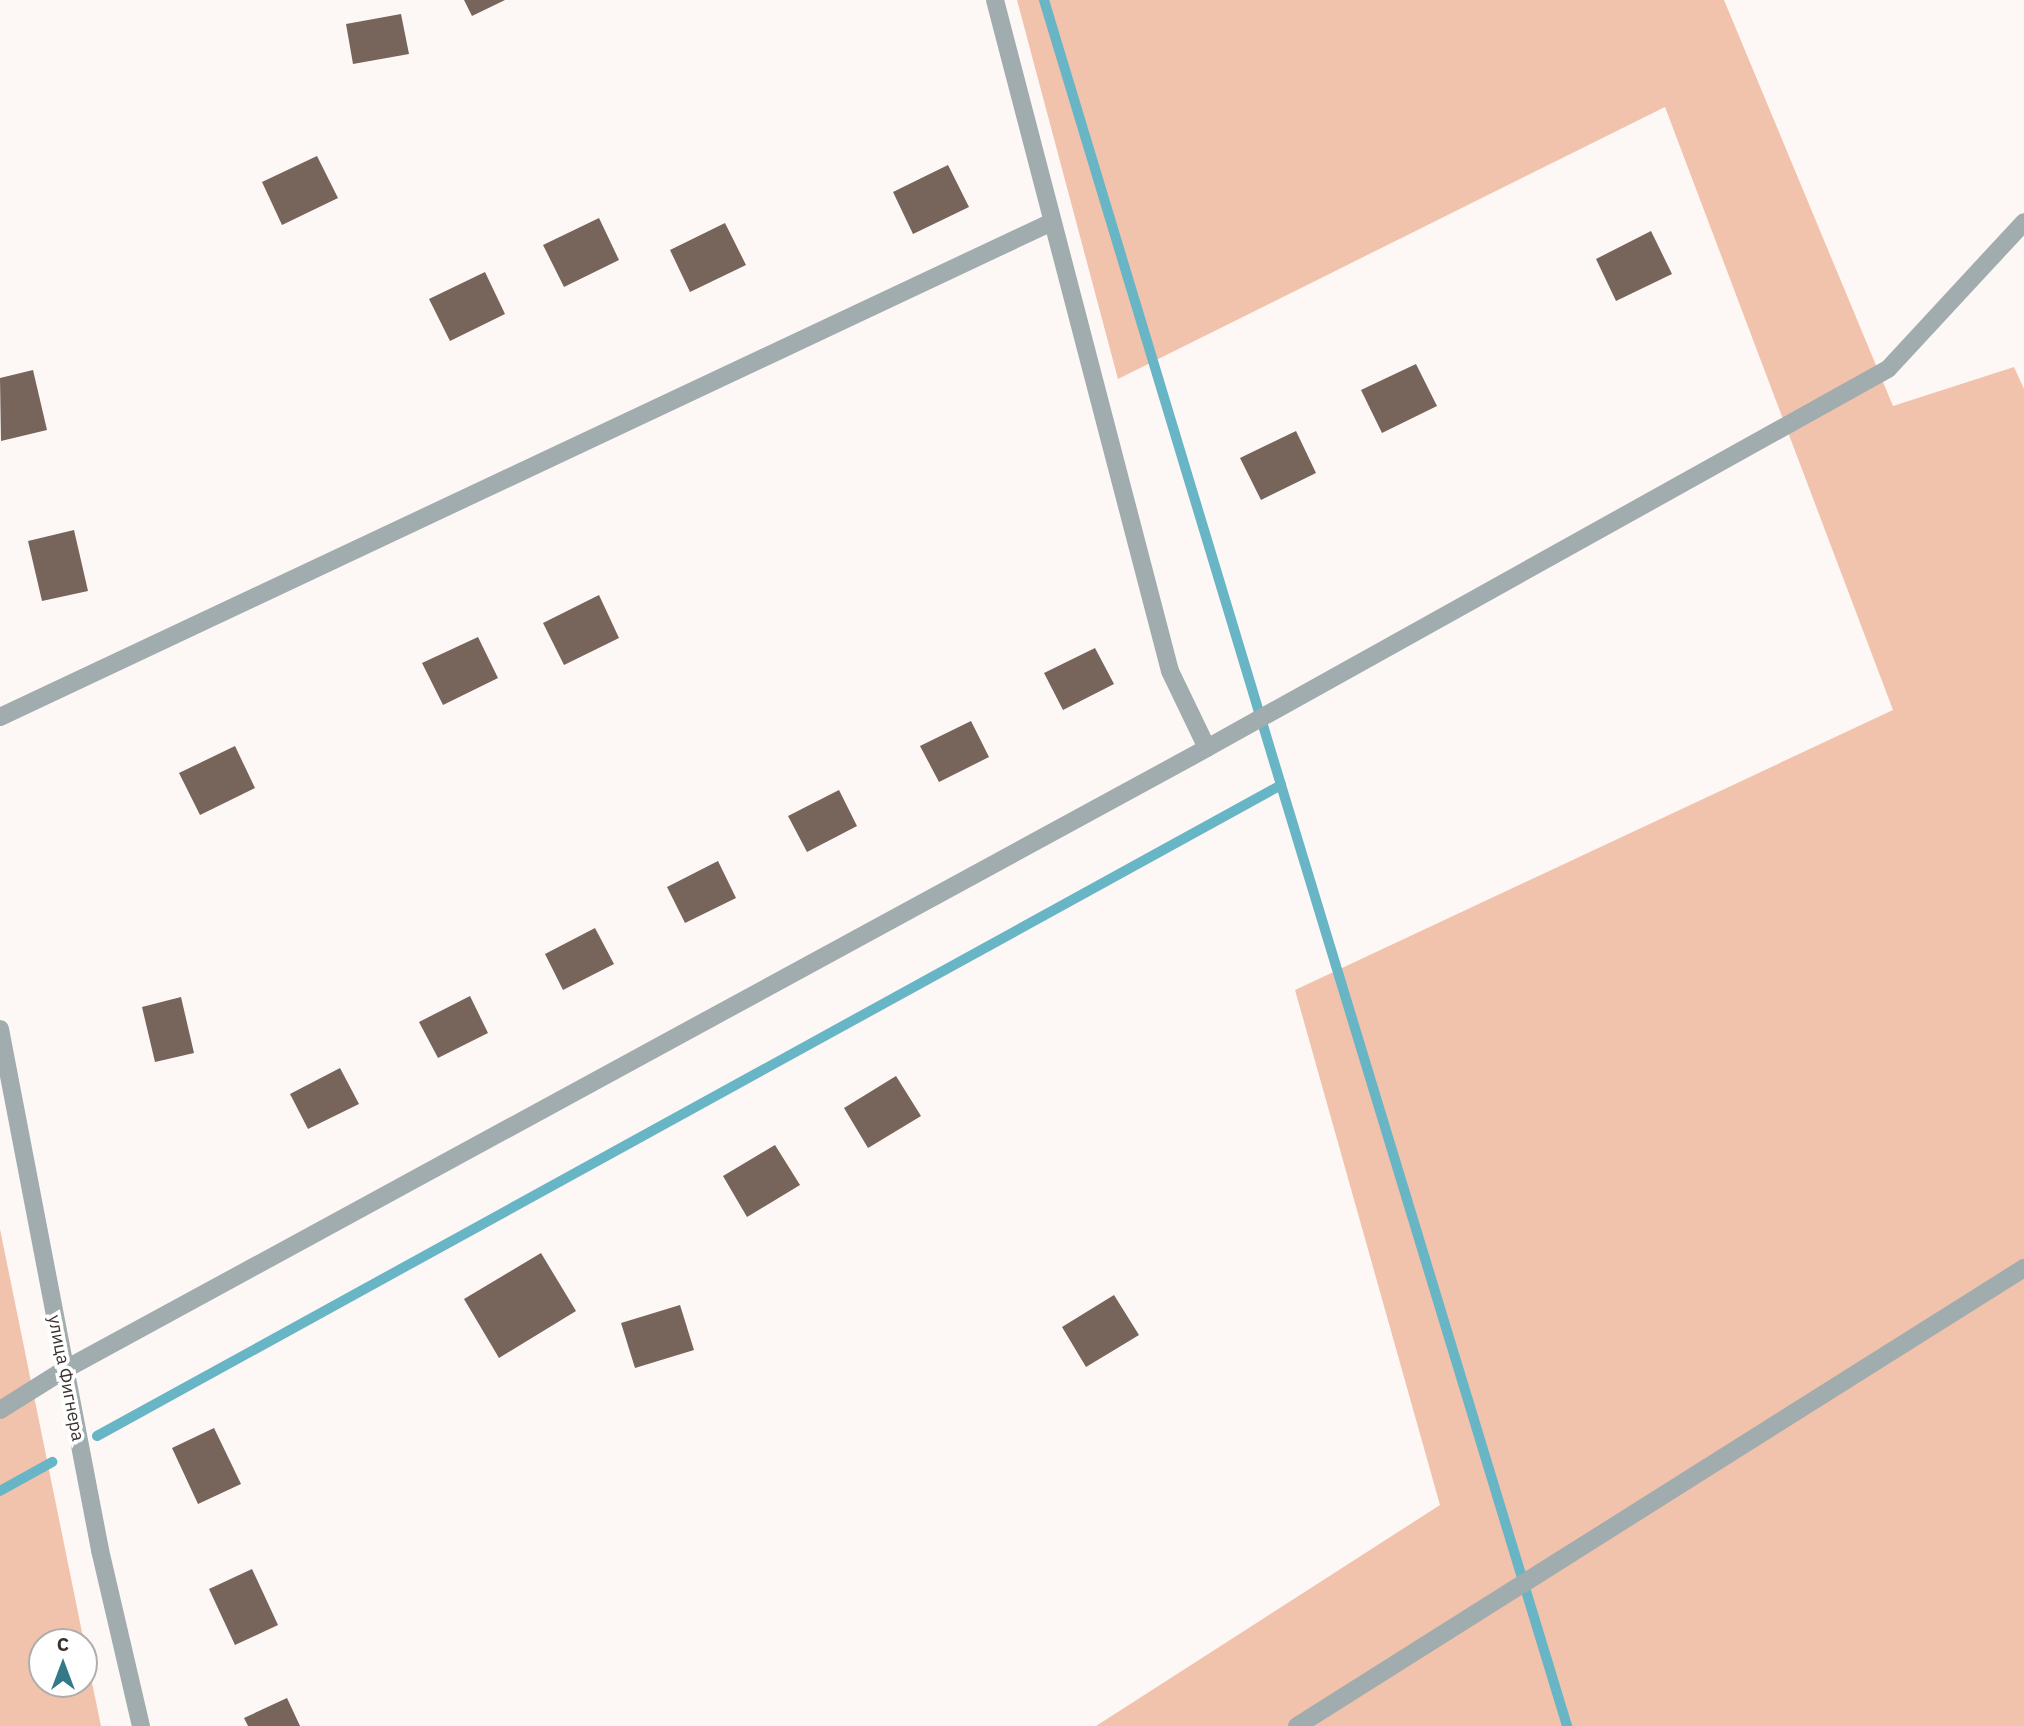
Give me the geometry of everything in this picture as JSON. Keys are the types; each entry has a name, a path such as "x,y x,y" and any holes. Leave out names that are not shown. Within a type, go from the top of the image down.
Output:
{"street":[{"path":"995,0 1050,223 1170,671 1207,748"},
{"path":"0,1410 64,1370 1207,748 1888,369 2024,222"},
{"path":"0,716 1050,223"},
{"name":"улица Фигнера","path":"0,1028 64,1370 141,1726"},
{"path":"1297,1726 2024,1268"}],"shaded area":[{"path":"1017,0 1724,0 1893,406 2014,367 2024,389 2024,1726 1096,1726 1440,1505 1295,990 1893,710 1665,107 1118,379"},
{"path":"0,1229 81,1628 28,1628 28,1698 95,1698 101,1726 0,1726"}],"building":[{"path":"464,0 505,0 472,16"},
{"path":"401,14 409,54 353,64 346,24"},
{"path":"317,156 338,198 282,225 262,182"},
{"path":"948,165 969,207 913,234 893,192"},
{"path":"599,218 619,260 564,287 543,245"},
{"path":"725,223 746,265 690,292 670,250"},
{"path":"1651,231 1672,274 1616,301 1596,259"},
{"path":"485,272 505,314 450,341 429,299"},
{"path":"1416,364 1437,406 1382,433 1361,390"},
{"path":"33,370 47,430 1,441 0,378"},
{"path":"1296,431 1316,473 1261,500 1240,458"},
{"path":"74,530 88,591 42,601 28,541"},
{"path":"599,595 619,638 564,665 543,623"},
{"path":"478,637 498,678 443,705 422,663"},
{"path":"1095,648 1114,684 1063,710 1044,673"},
{"path":"971,721 989,757 939,782 920,746"},
{"path":"235,746 255,788 200,815 179,773"},
{"path":"839,790 857,826 807,852 788,816"},
{"path":"718,861 736,898 685,923 667,887"},
{"path":"595,928 614,964 563,990 545,954"},
{"path":"470,996 488,1033 438,1058 419,1022"},
{"path":"181,997 194,1053 155,1062 142,1007"},
{"path":"340,1068 359,1104 308,1129 290,1094"},
{"path":"896,1076 921,1116 868,1148 844,1108"},
{"path":"775,1145 800,1185 747,1217 723,1176"},
{"path":"541,1253 576,1311 499,1358 464,1299"},
{"path":"1114,1295 1139,1335 1086,1367 1062,1327"},
{"path":"680,1305 694,1350 635,1368 621,1323"},
{"path":"214,1428 241,1484 198,1504 172,1448"},
{"path":"252,1569 278,1625 235,1645 209,1589"},
{"path":"287,1698 300,1726 248,1726 244,1718"}],"waterway":[{"path":"1044,0 1281,785"},
{"path":"97,1436 1281,785 1567,1726"},
{"path":"0,1491 52,1462"}]}
